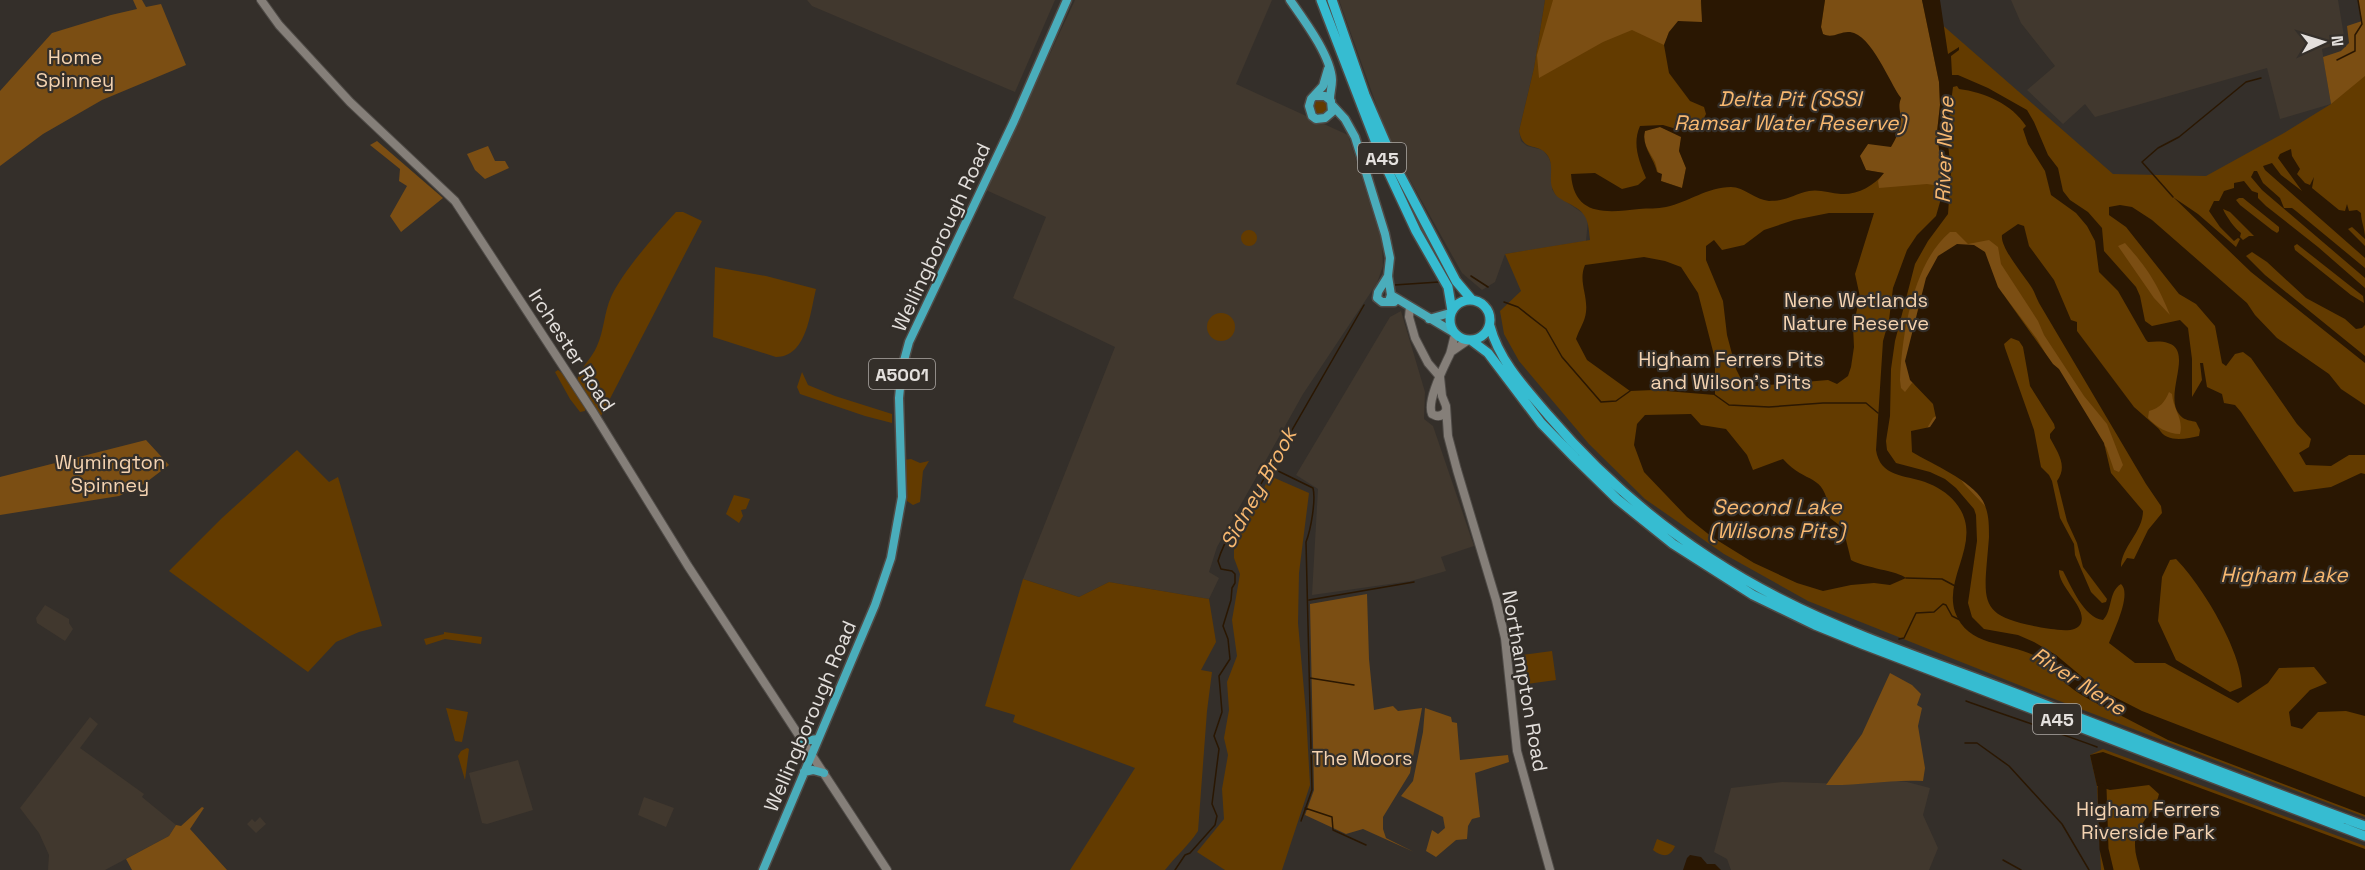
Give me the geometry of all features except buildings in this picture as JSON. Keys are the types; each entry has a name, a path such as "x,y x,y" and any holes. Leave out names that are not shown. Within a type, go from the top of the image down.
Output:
{"highway":[{"name":"A45","path":"1321,0 1381,156 1416,231 1448,287 1451,312"},
{"name":"A45","path":"1332,0 1365,95 1397,169 1456,281 1472,300"},
{"path":"1472,300 1481,303 1488,311 1490,326 1481,338 1470,341 1454,333 1449,323 1451,312 1460,302 1472,300"},
{"name":"A45","path":"1490,326 1498,350 1505,360 1582,453 1625,494 1676,536 1732,573 1781,599 1855,632 2365,826"},
{"name":"A45","path":"1470,341 1488,353 1541,423 1617,499 1673,544 1753,595 1815,625 1862,644 2365,836"}],"main road":[{"name":"Irchester Road","path":"261,0 279,25 350,102 455,201 593,412 688,566 887,870"},
{"name":"Wellingborough Road","path":"763,870 879,594 894,545 903,489 899,442 899,398 902,368 909,342 1014,121 1067,0"},
{"path":"1290,0 1323,54 1332,81 1332,112 1325,118"},
{"path":"1328,69 1323,86 1309,103 1309,112 1316,119 1325,118 1347,125"},
{"path":"1315,96 1325,96 1345,119 1355,137 1385,234 1390,258 1388,294 1454,333 1451,352 1440,377 1435,389 1430,411 1438,416 1446,411 1446,406 1443,401 1440,377 1428,363"},
{"path":"1407,305 1412,327 1428,363 1435,389"},
{"path":"1429,319 1451,312"},
{"path":"1451,352 1470,341"},
{"path":"1432,401 1438,399 1443,401"},
{"name":"Northampton Road","path":"1446,411 1447,429 1456,470 1502,623 1517,751 1550,870"},
{"name":"Northampton Road","path":"1438,416 1447,429"},
{"path":"803,741 818,739"},
{"path":"804,772 813,770 824,773"}],"shaded area":[{"path":"807,0 1055,0 1015,92 812,6"},
{"path":"1075,0 1272,0 1236,84 1348,135 1382,242 1383,266 1377,283 1303,394 1217,547 1209,572 1219,578 1209,599 1109,582 1079,597 1023,579 1115,347 1013,298 1046,217 986,190"},
{"path":"1339,0 1545,0 1534,68 1519,131 1521,141 1527,146 1543,150 1549,158 1552,166 1552,189 1555,194 1584,214 1588,220 1586,241 1505,254 1495,282 1482,290 1462,273 1391,146"},
{"path":"2011,0 2338,0 2345,42 2322,49 2331,104 2280,119 2267,68 2095,117 2085,104 2063,124 2027,90 2055,66 2021,23"},
{"path":"1401,311 1425,392 1424,419 1433,426 1474,546 1441,557 1446,571 1411,581 1312,595 1318,489 1296,475 1390,317"},
{"path":"45,605 69,619 73,629 65,641 37,623 36,618"},
{"path":"90,717 98,724 80,748 144,794 142,797 176,825 169,836 105,870 48,870 49,855 39,833 20,808"},
{"path":"518,760 533,810 487,824 482,823 469,773"},
{"path":"1888,780 1930,788 1923,815 1938,848 1929,870 1731,870 1727,859 1714,852 1731,788 1782,782 1852,784"},
{"path":"644,797 674,808 666,827 638,815"},
{"path":"260,817 266,824 256,833 247,824 252,819 255,822"}],"green space":[{"name":"Home Spinney","path":"133,0 142,0 146,7 161,4 186,65 102,100 43,134 0,166 0,91 52,33 137,9"},
{"name":"Nene Wetlands Nature Reserve","path":"1545,0 1922,0 1924,9 2113,174 2206,176 2331,104 2356,49 2362,22 2358,0 2365,0 2365,817 2049,697 1808,601 1724,554 1645,499 1589,444 1519,361 1504,334 1500,311 1521,291 1505,254 1590,240 1587,220 1577,208 1555,194 1552,188 1551,165 1548,156 1540,149 1524,142 1519,131 1534,68"},
{"path":"1553,0 1701,0 1702,22 1691,22 1669,32 1664,45 1632,30 1603,42 1539,78 1537,55"},
{"path":"1825,0 1922,0 1939,82 1940,105 1937,132 1942,174 1941,186 1927,184 1879,188 1878,181 1883,173 1866,170 1859,156 1868,144 1880,144 1901,119 1898,107 1901,98 1850,32 1829,37 1823,34 1821,27"},
{"path":"2358,0 2365,0 2365,76 2331,104 2323,57 2341,51 2349,43 2347,26 2362,21"},
{"path":"1320,99 1326,101 1328,107 1326,113 1320,115 1314,113 1312,107 1314,101"},
{"path":"1660,127 1682,136 1679,151 1686,168 1682,188 1661,181 1655,162 1645,143 1645,131"},
{"path":"377,141 443,198 401,232 390,216 407,186 399,181 400,169 370,145"},
{"path":"488,146 495,161 505,161 509,168 485,179 475,170 467,154"},
{"path":"676,212 683,212 702,221 600,418 577,382 578,377 597,346 616,287 640,253"},
{"path":"1246,230 1252,230 1257,238 1255,244 1246,246 1241,241 1241,235"},
{"path":"1950,232 1956,232 1968,244 1989,240 1998,247 2001,264 2038,321 2044,335 2084,396 2107,424 2123,465 2119,472 2114,470 2106,447 2095,438 2037,339 2003,294 1986,507 1964,484 1926,430 1933,418 1943,411 1919,386 1912,383 1905,392 1901,388 1900,380 1903,342 1918,280 1937,245"},
{"path":"2125,243 2151,277 2170,315 2154,298 2118,246"},
{"path":"715,267 766,276 816,289 809,321 801,342 794,350 776,357 713,337"},
{"path":"1221,313 1231,317 1235,327 1231,337 1221,341 1211,337 1207,327 1211,317"},
{"path":"558,370 585,407 585,411 580,412 570,399 555,372"},
{"path":"802,372 808,385 892,414 892,423 800,394 797,387"},
{"path":"2169,392 2172,394 2179,419 2180,434 2162,429 2148,418 2149,411 2162,404"},
{"name":"Wymington Spinney","path":"146,440 169,465 144,484 119,496 0,515 0,477"},
{"path":"297,450 329,482 338,477 382,626 359,632 336,642 308,672 169,571 222,518"},
{"path":"911,459 920,463 929,461 923,471 920,502 913,505 907,501 904,460"},
{"path":"1270,476 1309,493 1299,573 1298,623 1310,785 1282,870 1225,870 1197,852 1224,819 1222,789 1228,755 1224,738 1229,710 1227,682 1237,656 1232,620 1240,574 1234,558 1234,545"},
{"path":"734,495 750,499 746,509 741,510 743,516 739,523 726,514"},
{"path":"1023,579 1079,597 1109,582 1209,599 1216,642 1201,670 1212,672 1198,831 1165,870 1070,870 1135,768 1013,722 1015,715 985,706"},
{"name":"The Moors","path":"1367,594 1369,659 1374,710 1393,706 1398,711 1422,708 1410,773 1383,817 1386,838 1414,852 1363,829 1346,834 1305,815 1314,790 1310,604"},
{"path":"444,632 482,637 481,644 445,639 426,645 424,639 444,634"},
{"path":"1552,651 1556,680 1527,684 1523,655"},
{"path":"1890,673 1912,685 1921,694 1917,705 1922,708 1918,726 1925,768 1923,781 1826,785 1862,734"},
{"path":"446,708 468,712 462,742 455,741"},
{"path":"1425,708 1451,717 1452,722 1457,723 1460,760 1508,755 1509,762 1475,773 1480,817 1472,819 1468,826 1467,839 1456,840 1436,857 1426,851 1432,830 1438,834 1445,828 1443,817 1401,796 1413,781 1423,732"},
{"path":"467,748 469,749 465,780 458,756"},
{"name":"Higham Ferrers Riverside Park","path":"2103,749 2365,846 2365,870 2101,870 2097,786 2090,755"},
{"path":"202,807 204,808 190,829 227,870 132,870 126,859 169,836 176,825 181,826"},
{"path":"1657,839 1675,846 1671,853 1663,855 1653,850"}],"water":[{"name":"Delta Pit (SSSI Ramsar Water Reserve)","path":"1701,0 1825,0 1821,27 1823,34 1830,36 1850,32 1866,41 1901,98 1900,126 1891,147 1868,144 1860,156 1866,170 1884,173 1865,189 1847,194 1813,191 1769,201 1731,187 1714,189 1663,208 1603,211 1585,205 1573,188 1571,174 1595,173 1622,189 1638,185 1646,178 1637,146 1640,126 1663,125 1673,128 1702,122 1706,114 1704,107 1690,101 1669,73 1664,45 1669,32 1678,21 1702,22","holes":["1660,127 1681,137 1679,151 1686,168 1682,188 1661,181 1662,174 1657,172 1646,147 1644,136 1645,131"]},
{"name":"Higham Lake","path":"1922,0 1940,0 1948,54 1959,47 1959,50 1951,56 1952,75 1958,75 1988,88 2027,110 2048,155 2058,168 2063,191 2070,200 2088,212 2102,228 2104,251 2136,287 2145,321 2152,326 2180,320 2188,328 2192,359 2192,397 2202,380 2200,363 2203,363 2207,387 2222,394 2224,403 2235,405 2241,412 2294,492 2331,487 2361,473 2365,474 2365,716 2346,711 2318,712 2302,729 2291,726 2289,712 2310,690 2327,683 2314,667 2279,668 2268,683 2238,703 2165,663 2135,663 2109,643 2123,604 2124,589 2121,584 2112,596 2103,620 2096,618 2084,608 2063,571 2059,570 2060,577 2082,617 2079,626 2072,630 2051,629 2008,619 1996,613 1989,604 1986,578 1989,523 1983,501 1961,479 1912,452 1911,431 1930,427 1936,418 1933,404 1910,380 1905,361 1926,278 1938,256 1957,244 1974,245 1985,252 1998,287 2053,364 2059,369 2104,443 2111,473 2143,511 2140,526 2124,553 2121,567 2127,558 2134,559 2148,530 2162,513 2161,506 2031,287 2008,253 2002,235 2018,224 2024,226 2029,246 2054,280 2071,320 2077,322 2077,331 2134,407 2162,433 2171,438 2199,436 2200,430 2196,422 2183,418 2176,408 2174,396 2179,357 2176,348 2166,342 2148,342 2118,291 2099,272 2095,241 2087,226 2076,213 2051,195 2045,171 2028,144 2023,129 2026,126 2013,111 1997,100 1959,89 1957,86 1953,87 1947,134 1951,172 1948,214 1928,241 1915,264 1895,341 1886,441 1887,450 1896,463 1930,472 1945,479 1974,509 1977,541 1968,603 1972,617 1984,629 2018,635 2034,642 2056,655 2093,686 2142,711 2365,797 2365,815 2168,740 2116,713 2113,714 2112,711 2074,690 2039,658 1980,638 1961,624 1955,612 1953,598 1954,584 1965,543 1966,530 1963,516 1955,502 1942,490 1888,470 1878,459 1876,450 1883,341 1889,320 1893,288 1907,250 1917,235 1936,216 1940,202 1942,174 1937,132 1940,105 1939,82","holes":["2011,338 2019,341 2023,347 2030,386 2054,424 2055,428 2050,438 2062,465 2057,481 2067,521 2077,543 2083,567 2107,599 2106,602 2102,603 2091,592 2075,555 2074,544 2060,518 2052,481 2041,467 2034,430 2004,344","2176,559 2197,584 2228,637 2240,672 2242,687 2230,692 2176,660 2158,621 2162,577 2170,560"]},
{"path":"2291,149 2292,156 2300,169 2297,174 2305,183 2310,185 2314,177 2312,188 2339,210 2345,211 2347,204 2349,211 2357,210 2361,213 2365,239 2352,227 2348,229 2365,246 2365,258 2265,170 2263,166 2272,163 2281,175 2302,191 2278,158 2280,154"},
{"path":"2254,171 2257,171 2263,183 2280,198 2284,208 2292,208 2365,268 2365,278 2262,190 2251,177"},
{"path":"2244,181 2252,191 2258,193 2258,198 2266,206 2365,288 2365,325 2356,329 2345,319 2306,298 2267,262 2252,252 2246,256 2265,275 2365,356 2365,363 2251,272 2173,197 2198,214 2236,247 2240,239 2234,241 2209,211 2214,201 2219,201 2224,191 2234,188 2234,183","holes":["2243,198 2279,227 2279,231 2277,233 2272,230 2240,205 2236,200","2223,209 2230,212 2254,236 2243,240 2240,237 2241,233","2297,244 2363,296 2364,303 2295,250 2294,246"]},
{"path":"2120,205 2132,207 2152,220 2247,303 2277,338 2329,374 2341,389 2365,405 2365,455 2349,455 2331,466 2306,465 2299,453 2309,447 2311,439 2297,424 2251,358 2243,352 2235,354 2226,366 2222,363 2215,326 2196,304 2179,294 2126,227 2109,215 2109,207"},
{"path":"1829,213 1874,213 1855,274 1860,297 1853,326 1854,347 1848,376 1837,384 1828,380 1745,387 1736,369 1727,335 1723,301 1706,260 1706,246 1714,240 1722,250 1744,245 1764,230 1794,220"},
{"path":"1644,257 1681,267 1698,293 1715,359 1715,395 1654,390 1630,391 1587,360 1576,339 1586,312 1582,277 1585,265"},
{"name":"Second Lake (Wilsons Pits)","path":"1691,414 1701,425 1726,429 1747,455 1753,470 1783,459 1792,468 1814,481 1824,492 1830,518 1843,528 1851,560 1906,578 1890,585 1874,583 1851,585 1823,591 1797,583 1754,563 1712,537 1687,517 1644,472 1634,445 1637,424 1645,415"},
{"name":"Higham Ferrers Riverside Park","path":"2103,752 2365,849 2365,870 2140,870 2135,846 2136,839 2159,794 2149,785 2110,790 2097,786 2090,755"},
{"path":"1690,855 1701,857 1707,864 1715,864 1721,870 1683,870"}],"waterway":[{"path":"2337,60 2355,51 2355,35 2362,24 2358,0"},
{"path":"2173,197 2142,162 2158,148 2179,137 2246,82 2261,78"},
{"path":"1471,276 1488,287"},
{"path":"1394,285 1439,282"},
{"path":"1504,302 1518,307 1546,329 1562,357 1601,402 1616,401 1630,391"},
{"name":"Sidney Brook","path":"1175,870 1185,855 1190,853 1215,825 1217,816 1212,804 1219,749 1214,736 1222,712 1219,676 1230,659 1228,639 1223,626 1235,583 1235,574 1232,571 1221,569 1218,561 1233,528 1254,496 1364,305"},
{"path":"1715,395 1729,405 1769,407 1866,403 1878,413"},
{"path":"1272,465 1274,469 1313,488 1314,493 1313,515 1306,542 1312,790 1301,821"},
{"path":"1906,578 1942,579 1957,587"},
{"path":"1309,600 1414,582"},
{"path":"1899,639 1904,638 1916,613 1934,612 1943,604 1952,616 1960,620"},
{"path":"1310,678 1354,685"},
{"path":"1966,701 2097,747"},
{"path":"1965,743 1977,743 2009,766 2062,824 2089,870"},
{"path":"2102,788 2104,849 2109,870"},
{"path":"1305,808 1332,817 1333,830 1366,845"},
{"path":"2003,860 2021,870"}],"water label":[{"name":"River Nene","path":"1944,150"},
{"name":"River Nene","path":"2079,681"}],"park label":[{"name":"Higham Ferrers Pits and Wilson's Pits","path":"1731,370"}]}
